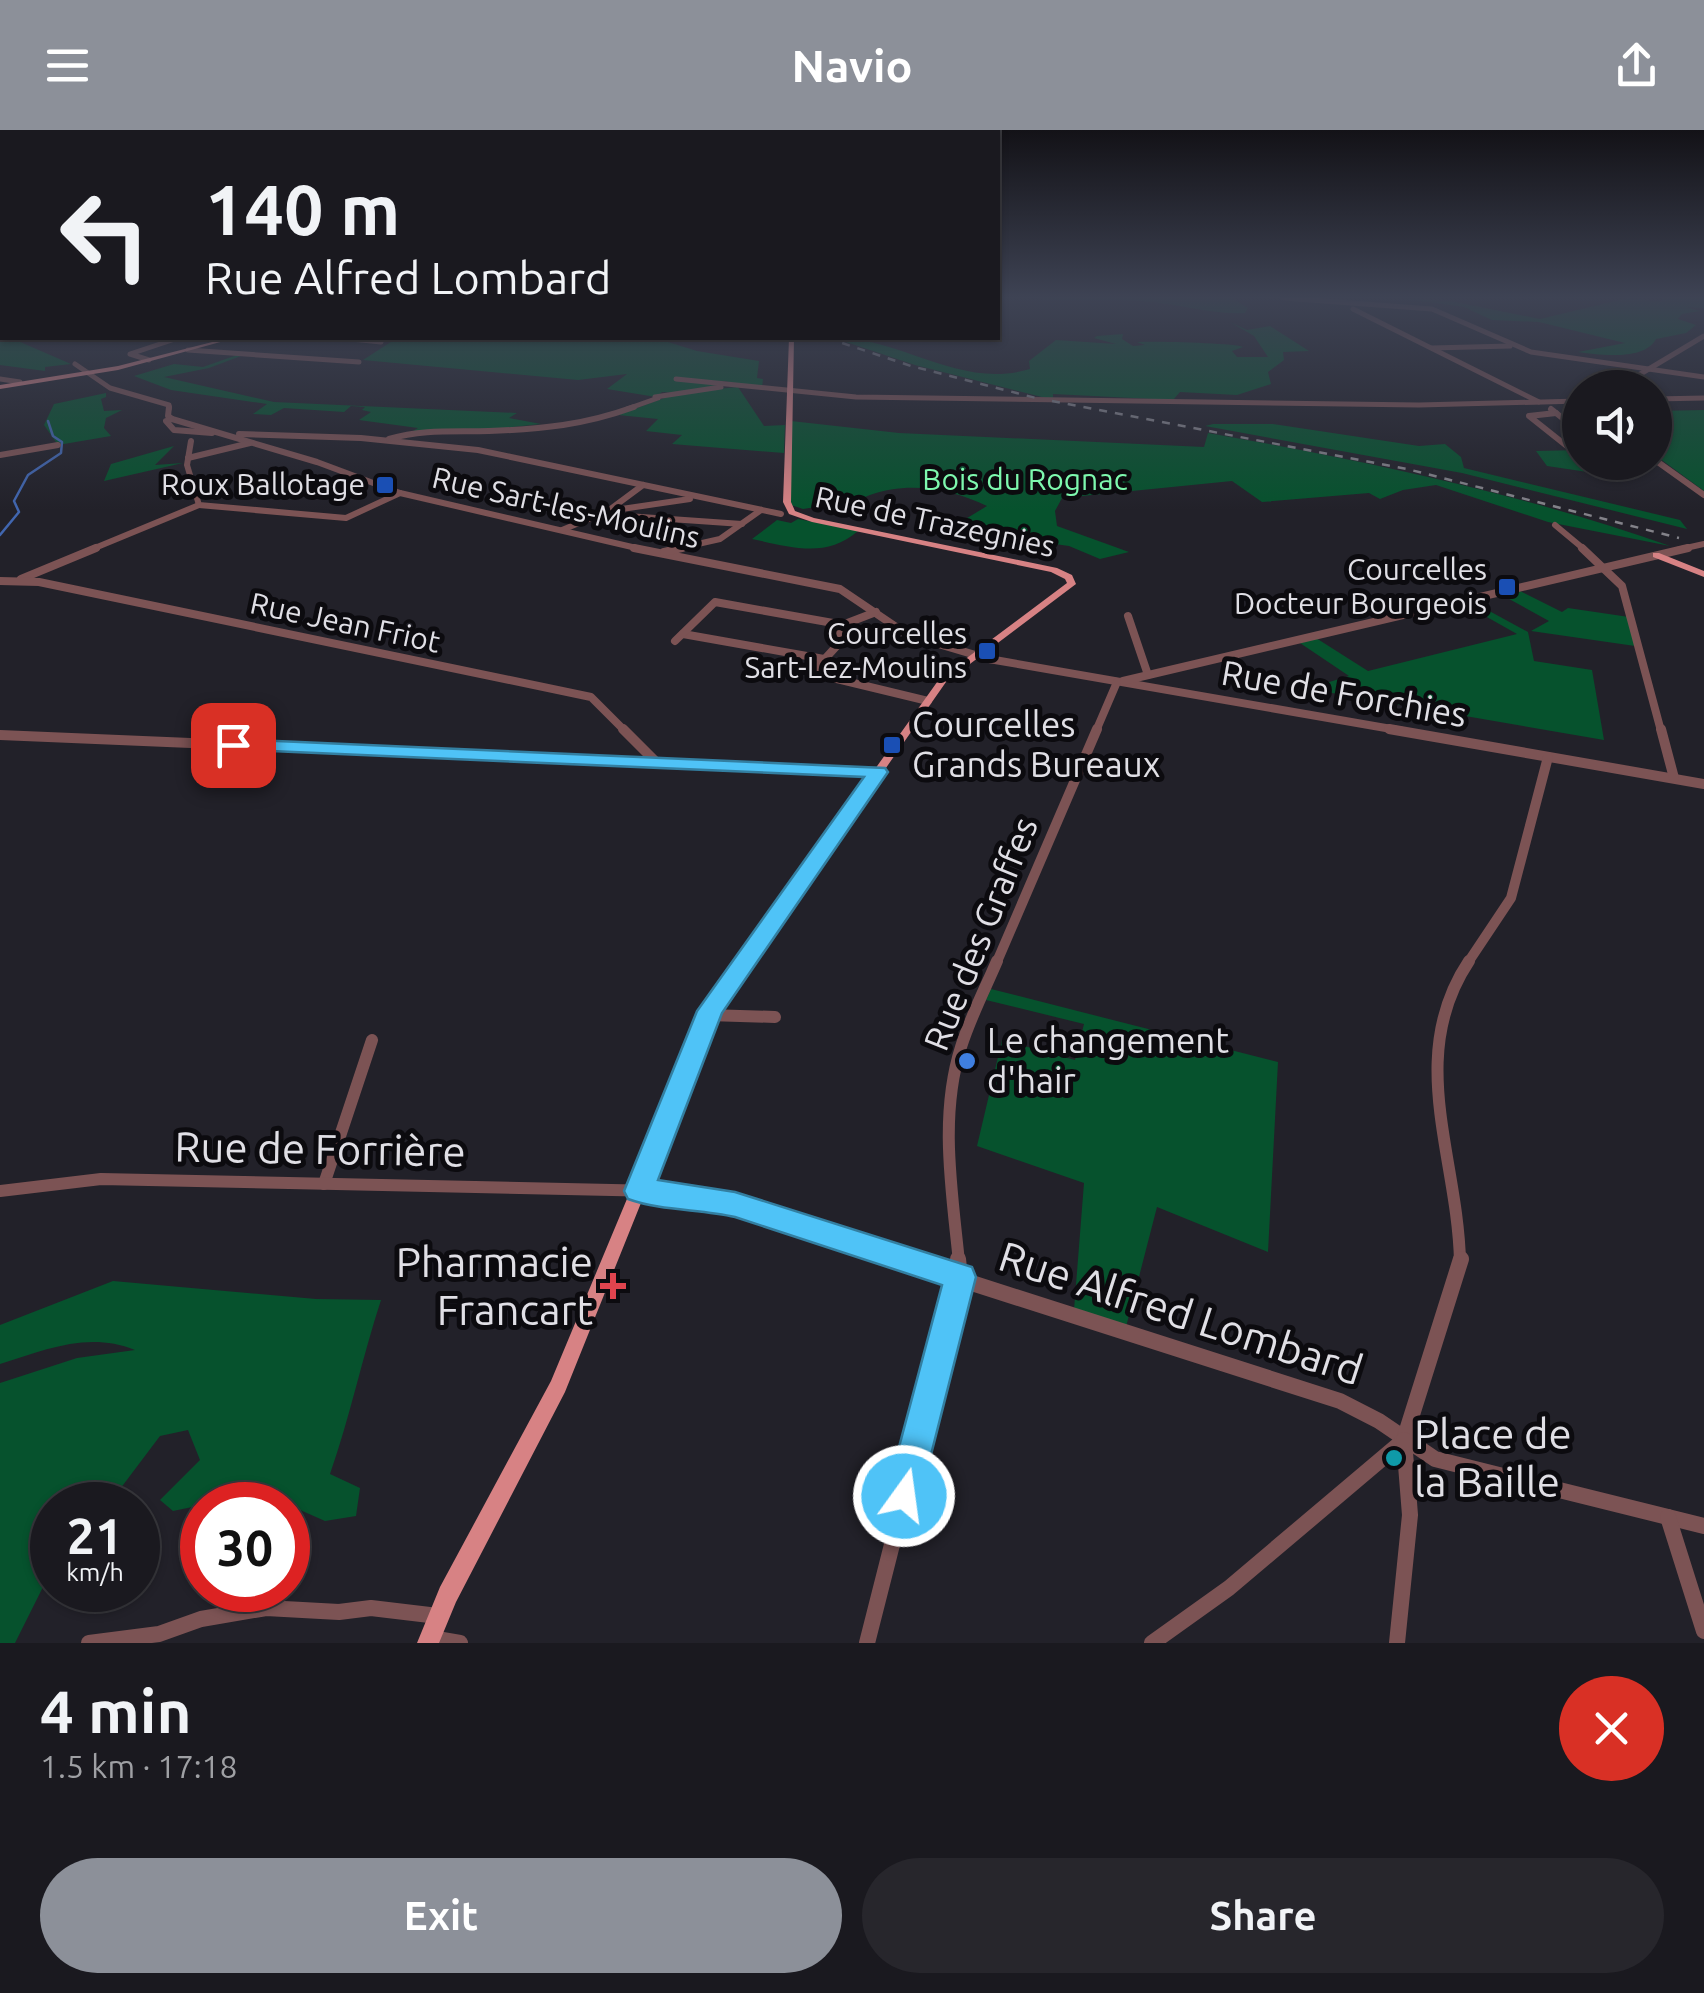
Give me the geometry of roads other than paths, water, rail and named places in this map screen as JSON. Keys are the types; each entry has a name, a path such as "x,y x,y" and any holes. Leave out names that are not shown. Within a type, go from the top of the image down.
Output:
{"main road":[{"path":"0,387 108,369"},
{"name":"Rue de Trazegnies","path":"789,369 790,513 1064,574 1072,581 1070,588 975,655"},
{"path":"1660,554 1704,572"},
{"path":"428,1640 556,1392 708,1015 928,700 943,680 975,655"}],"street":[{"path":"80,369 110,388 168,405 168,416 172,419 227,434"},
{"path":"1473,369 1541,402 1562,418"},
{"path":"1650,369 1704,377"},
{"path":"0,379 20,382"},
{"path":"676,379 856,397 1419,406 1562,402"},
{"path":"383,440 416,431 489,431 590,423 656,397 732,386"},
{"path":"1672,399 1704,398"},
{"path":"1556,413 1528,416 1562,443"},
{"path":"172,419 166,421 168,426 184,433 349,437 478,450 790,513"},
{"path":"184,433 208,452 218,454 187,461"},
{"name":"Rue Sart-les-Moulins","path":"227,434 400,492 658,553 840,589 861,599 891,626"},
{"path":"272,448 306,437 327,446"},
{"path":"191,441 187,461 199,505"},
{"path":"187,461 208,452 255,442"},
{"path":"0,455 58,444"},
{"path":"1672,472 1704,495"},
{"path":"608,511 644,485"},
{"path":"20,580 199,505 346,518 360,515 400,492"},
{"path":"561,530 608,511 701,497"},
{"path":"658,553 720,538 761,510"},
{"path":"598,514 742,524"},
{"path":"1555,526 1606,567 1622,586 1674,778"},
{"path":"1117,682 1704,544"},
{"name":"Rue Jean Friot","path":"0,580 20,580 591,697 656,762"},
{"path":"824,659 679,638 715,602 833,622 843,640 812,672 928,700"},
{"path":"838,628 876,612"},
{"path":"1128,616 1148,674"},
{"name":"Rue de Forchies","path":"891,626 975,655 1704,784"},
{"name":"Rue des Graffes","path":"867,1643 960,1277 948,1147 951,1090 960,1046 1117,682"},
{"path":"0,735 878,772"},
{"path":"1396,1643 1410,1499 1404,1440 1462,1260 1439,1096 1437,1049 1442,1012 1467,962 1503,915 1511,898 1548,757"},
{"path":"708,1015 774,1016"},
{"path":"324,1184 372,1040"},
{"name":"Rue de Forrière","path":"0,1191 101,1178 639,1191"},
{"name":"Rue Alfred Lombard","path":"639,1191 702,1196 735,1204 1374,1414 1404,1440 1436,1459 1704,1526"},
{"path":"1152,1643 1230,1588 1404,1440"},
{"path":"1668,1517 1704,1631"},
{"path":"88,1643 159,1634 201,1619 266,1608 339,1612 371,1608 438,1616"},
{"path":"428,1640 460,1643"}],"waterway":[{"path":"0,535 19,512 14,501 28,475 61,453 62,442 53,436 48,421"}],"railway":[{"path":"921,369 1036,398"},
{"path":"1052,401 1407,469 1679,538"}],"place":[{"name":"Roux Ballotage","path":"385,485"},
{"name":"Courcelles Docteur Bourgeois","path":"1507,587"},
{"name":"Courcelles Sart-Lez-Moulins","path":"987,651"},
{"name":"Courcelles Grands Bureaux","path":"892,745"},
{"name":"Le changement d'hair","path":"967,1061"},
{"name":"Pharmacie Francart","path":"613,1286"},
{"name":"Place de la Baille","path":"1394,1458"}],"park label":[{"name":"Bois du Rognac","path":"1025,480"}]}
